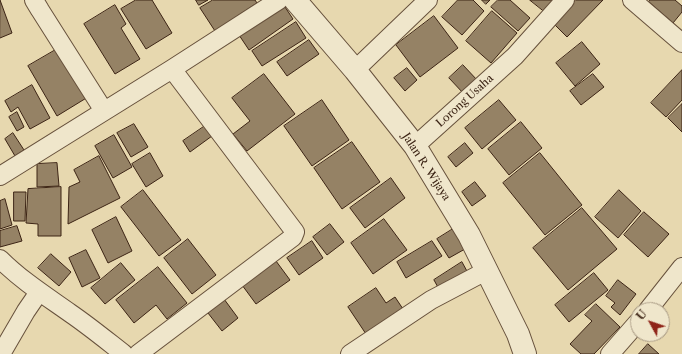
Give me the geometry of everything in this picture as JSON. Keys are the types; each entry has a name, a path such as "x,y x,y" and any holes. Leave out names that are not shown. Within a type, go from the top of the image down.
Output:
{"street":[{"path":"34,0 104,111"},
{"path":"0,176 172,69 279,0"},
{"name":"Jalan R. Wijaya","path":"295,0 355,70 415,146 469,235 518,334 525,354"},
{"path":"355,70 428,0"},
{"name":"Lorong Usaha","path":"415,146 515,56 565,0"},
{"path":"632,0 682,43"},
{"path":"138,354 293,237 295,232 172,69"},
{"path":"0,259 39,292 72,314 124,354"},
{"path":"654,302 682,267"},
{"path":"350,354 431,300 486,270"},
{"path":"1,354 39,292"},
{"path":"610,354 630,331"}],"building":[{"path":"0,0 12,33 0,38"},
{"path":"136,0 152,0 172,33 146,49 121,9"},
{"path":"196,0 208,0 199,5"},
{"path":"213,0 255,0 257,3 215,31 200,8"},
{"path":"458,0 473,0 484,11 462,35 442,17"},
{"path":"482,0 490,0 486,4"},
{"path":"498,0 510,0 530,18 518,31 491,7"},
{"path":"530,0 553,0 544,11"},
{"path":"576,0 603,0 567,37 553,23"},
{"path":"650,0 675,0 682,6 682,12 673,23 649,2"},
{"path":"283,4 293,19 249,50 239,35"},
{"path":"115,5 126,24 121,28 140,59 115,74 84,24"},
{"path":"492,11 517,33 491,63 466,41"},
{"path":"434,16 458,48 420,77 396,45"},
{"path":"296,22 306,38 262,66 252,51"},
{"path":"309,40 319,54 287,76 277,62"},
{"path":"582,42 600,64 575,86 556,63"},
{"path":"59,48 88,97 57,116 28,66"},
{"path":"463,65 478,81 464,94 449,78"},
{"path":"407,68 417,80 405,91 394,78"},
{"path":"682,70 682,100 666,117 651,103"},
{"path":"264,74 295,114 247,151 233,134 250,121 232,98"},
{"path":"593,74 604,87 581,105 570,91"},
{"path":"32,85 50,118 30,129 18,107 11,112 5,101"},
{"path":"322,100 349,140 312,166 284,126"},
{"path":"499,100 516,120 482,149 465,128"},
{"path":"682,104 682,132 668,118"},
{"path":"17,112 24,127 17,131 9,117"},
{"path":"521,122 542,148 509,175 488,149"},
{"path":"134,124 148,147 131,157 117,133"},
{"path":"205,126 212,136 190,152 183,141"},
{"path":"13,133 24,150 15,156 5,139"},
{"path":"114,135 132,167 113,178 95,146"},
{"path":"352,142 380,182 342,209 314,168"},
{"path":"465,143 473,153 456,167 448,157"},
{"path":"150,153 163,176 146,187 132,164"},
{"path":"540,153 582,205 545,235 503,183"},
{"path":"99,156 120,198 68,224 69,187 80,182 74,170"},
{"path":"57,163 59,186 37,187 37,164"},
{"path":"391,178 405,198 365,228 350,208"},
{"path":"475,182 486,196 472,206 462,192"},
{"path":"61,187 61,236 38,236 38,224 26,223 28,189"},
{"path":"143,190 181,240 159,256 121,207"},
{"path":"619,190 641,211 618,238 595,217"},
{"path":"14,192 26,192 25,221 14,221"},
{"path":"5,199 12,225 0,229 0,201"},
{"path":"582,208 617,249 568,290 533,248"},
{"path":"644,212 669,234 648,257 624,235"},
{"path":"116,217 132,251 108,263 92,230"},
{"path":"384,219 407,250 373,274 351,243"},
{"path":"330,224 344,242 327,255 313,237"},
{"path":"17,226 22,241 0,247 0,231"},
{"path":"453,229 465,249 449,258 437,239"},
{"path":"188,239 216,275 192,294 164,258"},
{"path":"312,241 323,258 299,275 287,258"},
{"path":"432,241 442,256 406,278 397,262"},
{"path":"86,250 100,278 82,287 69,258"},
{"path":"51,254 71,272 59,286 38,268"},
{"path":"276,261 290,280 256,304 242,285"},
{"path":"462,262 468,273 440,291 434,280"},
{"path":"121,263 135,280 105,304 91,288"},
{"path":"158,267 187,303 167,319 156,305 134,323 116,300"},
{"path":"594,273 608,290 569,322 555,305"},
{"path":"618,280 636,294 620,315 611,307 615,303 606,296"},
{"path":"376,288 386,303 395,297 405,312 368,337 348,307"},
{"path":"224,299 238,318 222,331 208,313"},
{"path":"596,304 620,327 594,354 581,354 570,344 592,321 585,315"},
{"path":"648,344 659,354 639,354"}]}
